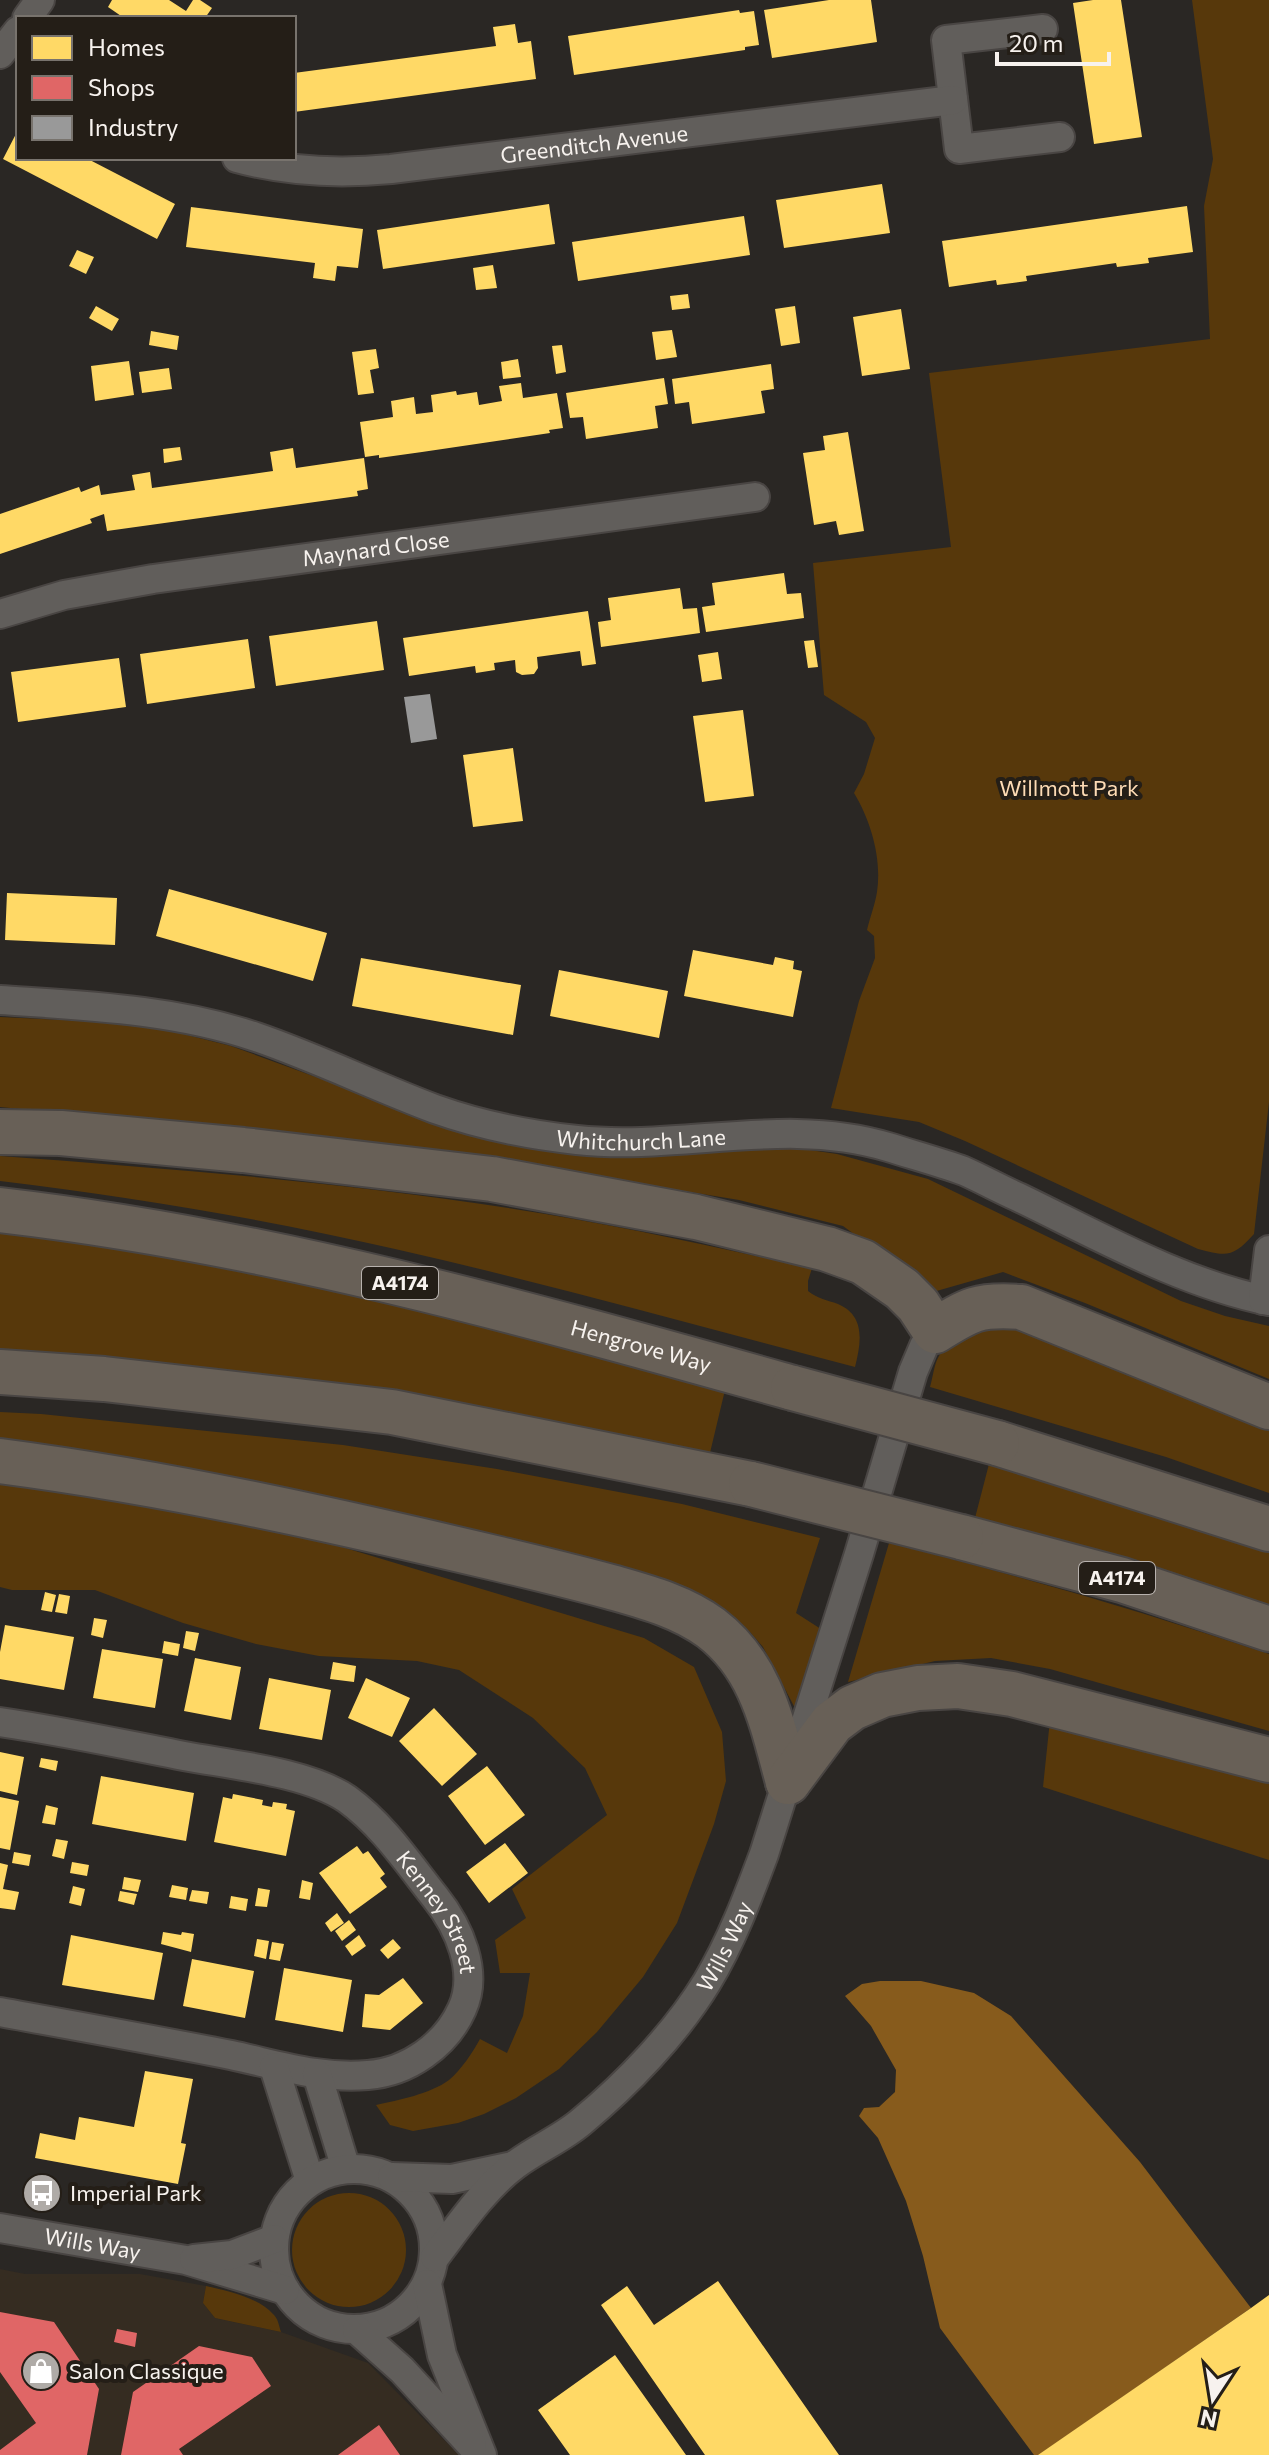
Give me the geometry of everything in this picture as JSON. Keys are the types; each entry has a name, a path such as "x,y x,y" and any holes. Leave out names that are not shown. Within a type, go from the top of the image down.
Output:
{"highway":[{"path":"0,1132 61,1133 243,1150 492,1179 696,1217 827,1249 863,1262 902,1289 918,1305 935,1331 975,1308 997,1305 1021,1307 1269,1407"},
{"name":"Hengrove Way","path":"0,1210 273,1255 445,1293 997,1443 1269,1529"},
{"name":"A4174","path":"0,1372 104,1379 392,1412 751,1484 1122,1580 1269,1629"},
{"path":"0,1461 98,1474 333,1520 570,1576 656,1600 689,1614 712,1629 746,1667 763,1694 788,1782"},
{"path":"788,1782 832,1723 852,1708 882,1695 918,1688 958,1686 1012,1694 1269,1760"}],"street":[{"path":"1043,29 946,40 959,149 1060,137"},
{"name":"Greenditch Avenue","path":"247,160 285,168 352,173 953,100"},
{"name":"Maynard Close","path":"0,614 64,595 153,579 755,497"},
{"name":"Whitchurch Lane","path":"0,1000 138,1010 191,1019 284,1047 436,1109 493,1126 578,1140 655,1142 809,1133 852,1138 964,1172 1199,1281 1266,1301"},
{"path":"1266,1301 1269,1250"},
{"name":"Wills Way","path":"514,2166 452,2179 392,2177 369,2170 346,2169 310,2181 293,2197 280,2216 274,2239 277,2274 299,2308 317,2321 357,2330 386,2323 410,2307 472,2209 514,2166 581,2123 656,2050 686,2014 707,1981 747,1899 788,1782 913,1372 924,1346 935,1331"},
{"name":"Kenney Street","path":"0,1722 261,1770 317,1784 345,1798 374,1822 442,1906 463,1946 468,1975 465,2004 446,2037 409,2064 369,2075 317,2074 274,2067 235,2056 0,2012"},
{"path":"274,2067 310,2181"},
{"path":"317,2074 346,2169"},
{"name":"Wills Way","path":"392,2177 411,2191 425,2210 434,2233 431,2270 442,2355 481,2455"},
{"name":"Wills Way","path":"0,2228 186,2260 285,2290"},
{"name":"Wills Way","path":"186,2260 232,2255 274,2239"},
{"name":"Wills Way","path":"357,2330 402,2370 481,2455"}],"shaded area":[{"path":"921,1981 974,1993 1011,2016 1140,2162 1251,2308 1039,2455 1034,2455 940,2328 906,2201 878,2138 859,2116 864,2108 879,2107 895,2092 896,2070 871,2026 845,1996 862,1984"},
{"path":"0,2269 25,2274 140,2274 206,2286 203,2303 215,2318 281,2332 368,2363 459,2455 0,2455"}],"green space":[{"name":"Willmott Park","path":"1192,0 1269,0 1269,1102 1254,1234 1235,1251 1223,1254 1198,1249 919,1122 831,1108 859,1001 875,958 874,936 867,930 877,892 878,867 870,828 854,793 864,774 875,738 866,722 824,695 813,563 951,547 929,373 1210,339 1204,206 1213,159"},
{"path":"0,1017 105,1022 171,1031 231,1046 478,1133 769,1144 837,1154 928,1179 1181,1301 1225,1316 1269,1326 1269,1379 1003,1272 933,1292 843,1226 739,1200 513,1163 259,1131 0,1107"},
{"path":"0,1156 386,1191 589,1222 812,1268 808,1291 847,1309 857,1323 860,1340 855,1367 626,1306 346,1238 199,1210 0,1181"},
{"path":"0,1233 145,1253 448,1314 725,1390 709,1457 0,1356"},
{"path":"1000,1325 1029,1329 1269,1431 1269,1493 1166,1457 930,1387 937,1359 950,1343 974,1331"},
{"path":"0,1412 343,1445 497,1469 682,1504 820,1538 796,1613 824,1631 797,1712 763,1647 749,1631 698,1598 0,1446"},
{"path":"989,1464 1269,1552 1269,1605 1114,1556 975,1518"},
{"path":"0,1470 342,1547 644,1638 694,1667 722,1732 726,1781 714,1824 677,1923 643,1977 597,2032 559,2069 516,2098 484,2114 458,2123 413,2131 390,2125 376,2105 414,2096 449,2080 480,2039 507,2053 523,2016 530,1973 500,1973 495,1940 526,1918 512,1889 607,1815 585,1768 533,1718 459,1670 417,1661 319,1656 256,1644 183,1623 95,1590 12,1590 0,1587"},
{"path":"889,1543 1080,1595 1269,1654 1269,1731 1050,1669 991,1658 935,1661 848,1682"},
{"path":"1050,1720 1269,1777 1269,1860 1043,1787"},
{"path":"349,2193 371,2198 389,2210 401,2228 406,2250 401,2272 389,2290 371,2302 349,2307 327,2302 309,2290 297,2272 292,2250 297,2228 309,2210 327,2198"},
{"path":"206,2286 259,2303 275,2316 281,2332 215,2318 203,2303"}],"building: Homes":[{"path":"112,0 169,0 186,11 193,0 200,0 212,8 206,16 121,16 108,7"},
{"path":"829,0 871,0 877,42 772,58 764,10"},
{"path":"1121,0 1142,137 1094,144 1073,3"},
{"path":"739,10 740,13 754,11 759,45 745,47 745,50 574,75 568,36"},
{"path":"515,24 518,43 531,41 536,79 296,112 296,73 496,46 493,27"},
{"path":"16,134 16,160 90,160 175,204 157,239 3,159"},
{"path":"882,184 890,233 784,248 776,200"},
{"path":"549,204 555,244 383,269 377,230"},
{"path":"1187,206 1193,252 1148,258 1149,263 1117,267 1116,263 1026,276 1027,281 997,285 996,280 949,287 942,241"},
{"path":"191,207 363,229 358,268 337,266 335,281 313,278 315,263 186,247"},
{"path":"744,216 750,255 578,281 572,242"},
{"path":"77,250 94,257 86,274 69,266"},
{"path":"493,265 497,288 476,290 473,268"},
{"path":"688,294 690,308 672,310 670,296"},
{"path":"96,306 119,319 112,331 89,318"},
{"path":"795,306 800,343 781,346 775,309"},
{"path":"901,309 910,369 862,376 853,317"},
{"path":"672,330 677,357 656,360 652,332"},
{"path":"151,331 179,336 177,350 149,345"},
{"path":"562,345 566,372 556,374 552,346"},
{"path":"376,349 379,368 370,370 374,393 358,395 352,352"},
{"path":"518,359 521,377 503,379 501,362"},
{"path":"129,361 134,395 95,401 91,366"},
{"path":"771,364 774,389 761,391 765,413 692,424 689,402 675,404 672,379"},
{"path":"169,368 172,389 142,393 139,372"},
{"path":"664,378 668,404 655,406 658,428 586,439 583,417 570,418 566,393"},
{"path":"521,383 523,398 557,393 563,428 549,430 550,433 422,452 365,457 360,422 393,417 391,401 414,397 416,414 433,412 431,395 477,392 479,405 502,401 499,386"},
{"path":"848,432 864,531 839,535 836,521 814,525 803,453 825,450 823,436"},
{"path":"180,447 182,460 164,463 163,449"},
{"path":"293,448 296,468 364,458 368,489 357,491 358,496 107,531 104,514 90,519 92,523 0,554 0,514 79,487 81,492 99,485 101,495 135,490 132,475 150,472 152,488 273,471 270,452"},
{"path":"784,573 787,594 801,593 804,618 706,632 702,607 715,605 712,583"},
{"path":"680,588 683,609 697,608 700,633 601,647 598,622 611,620 608,598"},
{"path":"588,611 596,664 582,666 580,651 537,657 538,668 534,674 516,672 515,660 494,663 495,670 476,673 475,666 409,676 403,638"},
{"path":"377,621 384,670 276,686 269,636"},
{"path":"248,639 255,688 147,704 140,654"},
{"path":"814,640 818,667 808,668 804,641"},
{"path":"718,652 722,679 702,682 698,655"},
{"path":"119,658 126,707 18,722 11,672"},
{"path":"743,710 754,796 705,802 693,716"},
{"path":"513,748 523,821 473,827 463,755"},
{"path":"169,889 327,933 313,981 156,936"},
{"path":"7,893 117,898 115,945 5,940"},
{"path":"693,950 773,965 775,957 794,961 793,969 802,971 793,1017 684,996"},
{"path":"361,958 521,985 513,1035 352,1006"},
{"path":"559,970 668,991 659,1038 550,1016"},
{"path":"45,1592 56,1595 52,1612 41,1610"},
{"path":"59,1594 70,1596 67,1614 55,1612"},
{"path":"94,1618 107,1620 103,1638 91,1635"},
{"path":"5,1625 74,1637 64,1690 0,1679 0,1652"},
{"path":"186,1631 199,1633 195,1651 183,1648"},
{"path":"164,1641 180,1644 178,1656 162,1653"},
{"path":"102,1649 163,1659 155,1708 93,1698"},
{"path":"195,1658 241,1667 231,1720 184,1711"},
{"path":"333,1662 356,1666 354,1682 330,1679"},
{"path":"269,1678 331,1690 322,1740 259,1729"},
{"path":"366,1678 410,1698 392,1737 348,1718"},
{"path":"434,1708 477,1754 442,1786 399,1741"},
{"path":"0,1752 24,1757 17,1795 0,1791"},
{"path":"41,1758 58,1761 56,1771 39,1767"},
{"path":"487,1766 525,1815 485,1845 448,1796"},
{"path":"101,1776 194,1793 186,1841 92,1824"},
{"path":"233,1794 263,1800 262,1805 272,1807 273,1802 287,1804 286,1809 295,1811 286,1856 214,1842 223,1797 232,1799"},
{"path":"0,1797 19,1801 10,1850 0,1848"},
{"path":"46,1805 58,1808 55,1825 42,1823"},
{"path":"56,1839 68,1841 64,1859 52,1856"},
{"path":"505,1843 528,1873 489,1903 466,1872"},
{"path":"357,1846 363,1854 368,1851 385,1874 380,1878 387,1887 350,1914 319,1873"},
{"path":"14,1852 31,1855 29,1866 12,1863"},
{"path":"72,1862 89,1865 87,1876 70,1873"},
{"path":"0,1863 8,1865 3,1889 19,1892 15,1910 0,1908"},
{"path":"124,1877 141,1880 138,1892 122,1889"},
{"path":"302,1880 313,1883 310,1900 299,1898"},
{"path":"172,1885 188,1888 186,1900 169,1897"},
{"path":"73,1886 85,1889 81,1906 69,1903"},
{"path":"258,1888 270,1890 267,1907 255,1906"},
{"path":"192,1890 209,1892 207,1904 189,1901"},
{"path":"120,1891 137,1894 134,1905 118,1901"},
{"path":"231,1896 248,1899 246,1911 229,1908"},
{"path":"337,1913 344,1923 331,1932 325,1923"},
{"path":"349,1920 356,1930 342,1941 335,1931"},
{"path":"163,1932 194,1934 191,1952 161,1944"},
{"path":"71,1935 163,1953 154,2000 62,1985"},
{"path":"359,1935 366,1946 352,1956 345,1946"},
{"path":"257,1939 269,1941 266,1959 254,1956"},
{"path":"393,1939 401,1948 388,1959 380,1950"},
{"path":"272,1942 284,1944 280,1961 269,1959"},
{"path":"192,1959 254,1971 245,2018 183,2006"},
{"path":"284,1968 352,1980 343,2032 275,2020"},
{"path":"403,1978 423,2003 390,2030 362,2027 365,1994 379,1995"},
{"path":"145,2071 193,2079 181,2143 186,2144 178,2184 35,2158 40,2133 75,2140 79,2117 134,2127"},
{"path":"718,2281 839,2455 705,2455 601,2305 627,2286 654,2325"},
{"path":"1269,2295 1269,2455 1038,2455 1251,2308"},
{"path":"615,2355 686,2455 570,2455 538,2410"}],"building: Shops":[{"path":"0,2312 54,2322 99,2389 87,2455 0,2455 0,2450 36,2423 0,2372"},
{"path":"117,2329 137,2333 135,2347 114,2342"},
{"path":"199,2346 252,2357 271,2386 179,2449 183,2455 121,2455 133,2392"},
{"path":"379,2425 400,2455 338,2455"}],"building: Industry":[{"path":"430,694 437,739 411,743 404,697"}],"place":[{"name":"Imperial Park","path":"42,2193"},
{"name":"Salon Classique","path":"41,2371"}]}
